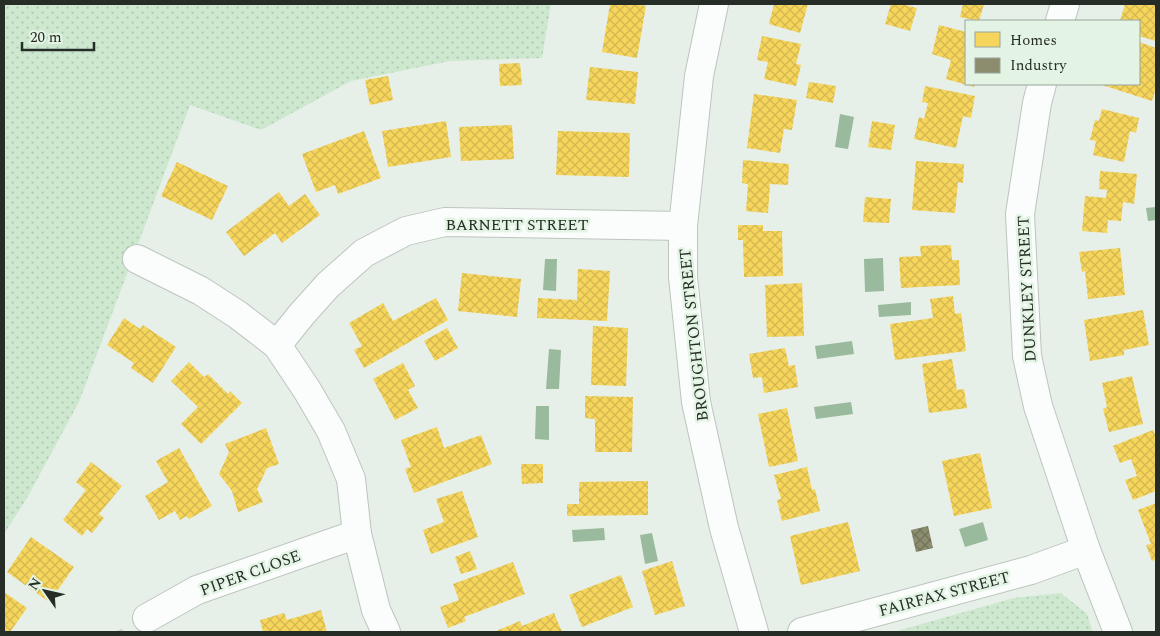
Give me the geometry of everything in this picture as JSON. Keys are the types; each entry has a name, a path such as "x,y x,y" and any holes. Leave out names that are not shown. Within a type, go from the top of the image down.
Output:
{"street":[{"name":"BROUGHTON STREET","path":"714,4 699,76 683,226 684,277 696,402 724,528 754,632"},
{"path":"1060,20 1065,4"},
{"name":"DUNKLEY STREET","path":"1042,85 1037,103 1020,214 1028,356 1038,406 1086,550 1118,632"},
{"name":"BARNETT STREET","path":"277,345 328,284 364,253 406,232 445,222 683,226"},
{"path":"138,259 201,291 238,315 277,345 307,390 332,431 351,479 357,534 376,610 386,632"},
{"name":"PIPER CLOSE","path":"147,618 196,590 357,534"},
{"name":"FAIRFAX STREET","path":"802,632 1031,570 1086,550"}],"shaded area":[{"path":"4,4 551,4 542,58 450,61 351,81 261,130 190,105 79,402 27,498 4,534"},
{"path":"840,114 854,117 848,149 835,147"},
{"path":"1156,207 1156,220 1148,221 1146,208"},
{"path":"883,258 884,291 865,292 864,259"},
{"path":"545,259 557,259 556,291 543,290"},
{"path":"911,302 911,315 879,317 878,305"},
{"path":"852,341 854,354 817,359 815,346"},
{"path":"549,349 561,350 559,389 546,389"},
{"path":"851,402 853,414 816,419 814,407"},
{"path":"536,406 549,406 549,440 535,439"},
{"path":"983,522 988,540 965,547 959,529"},
{"path":"604,528 605,540 573,542 572,530"},
{"path":"652,533 658,561 645,564 640,535"},
{"path":"1061,593 1087,614 1093,632 893,632 1014,598"}],"building: Homes":[{"path":"610,4 646,6 637,58 602,52"},
{"path":"774,4 808,4 800,33 769,24"},
{"path":"891,4 901,4 917,8 910,31 885,24"},
{"path":"963,4 984,4 979,20 960,17"},
{"path":"1125,4 1156,4 1156,41 1140,36 1140,20 1120,20"},
{"path":"939,25 965,32 965,84 946,79 951,60 932,54"},
{"path":"762,36 801,44 796,64 801,65 796,86 764,79 768,62 757,60"},
{"path":"1140,42 1156,48 1156,88 1152,101 1102,85 1140,85"},
{"path":"520,63 522,85 500,86 499,64"},
{"path":"590,67 638,72 635,104 586,100"},
{"path":"388,76 393,100 370,105 365,80"},
{"path":"809,82 836,86 833,103 806,98"},
{"path":"925,86 975,96 971,118 963,116 956,148 914,139 919,117 924,119 928,103 922,102"},
{"path":"754,94 797,100 792,130 784,129 780,153 747,148"},
{"path":"1102,109 1139,118 1136,133 1130,131 1124,162 1093,155 1096,141 1090,140 1095,120 1099,121"},
{"path":"446,121 451,157 388,167 382,131"},
{"path":"872,121 895,125 891,150 868,147"},
{"path":"512,125 514,159 461,161 459,127"},
{"path":"364,131 381,178 338,194 335,185 316,192 302,154"},
{"path":"558,131 630,133 629,177 556,175"},
{"path":"743,160 789,164 788,185 770,184 768,213 746,211 748,184 742,183"},
{"path":"916,161 964,164 963,183 958,182 955,213 912,210"},
{"path":"177,162 228,186 212,220 161,196"},
{"path":"1100,171 1137,174 1134,204 1123,202 1121,221 1108,220 1107,233 1082,231 1085,196 1106,198 1107,190 1099,189"},
{"path":"279,192 289,206 305,194 320,215 282,243 275,233 244,256 226,232"},
{"path":"865,197 891,199 889,223 863,222"},
{"path":"738,225 763,225 763,231 782,231 783,276 744,277 743,240 738,240"},
{"path":"951,245 952,260 959,260 960,285 901,288 899,257 921,256 920,246"},
{"path":"1120,248 1125,295 1088,299 1085,271 1082,272 1079,252"},
{"path":"578,269 610,271 607,321 537,318 538,298 577,300"},
{"path":"462,273 521,279 517,317 458,311"},
{"path":"802,283 804,336 767,337 765,285"},
{"path":"953,296 955,314 961,313 966,351 895,360 890,324 933,318 930,299"},
{"path":"436,298 448,320 364,368 354,350 362,346 349,323 383,303 393,321"},
{"path":"1143,310 1149,345 1124,350 1124,355 1090,361 1084,320"},
{"path":"124,318 140,329 143,325 176,347 153,383 131,368 134,363 107,345"},
{"path":"593,326 628,328 626,386 591,385"},
{"path":"447,328 458,348 435,361 424,341"},
{"path":"785,348 789,366 795,365 798,387 764,393 762,377 753,378 749,354"},
{"path":"952,359 957,390 964,389 967,408 929,413 922,364"},
{"path":"189,362 204,377 208,374 228,394 230,391 242,403 201,444 181,424 198,407 171,381"},
{"path":"403,363 415,386 408,390 418,408 395,420 373,379"},
{"path":"1132,376 1143,424 1109,432 1103,409 1107,407 1102,383"},
{"path":"585,396 633,397 632,452 595,452 595,419 585,418"},
{"path":"787,408 798,461 769,467 758,414"},
{"path":"437,427 444,448 481,435 492,464 414,493 405,469 411,467 401,440"},
{"path":"266,428 279,464 267,468 257,489 263,502 238,512 232,491 219,474 229,452 225,444"},
{"path":"1153,430 1156,437 1156,491 1133,500 1125,480 1137,476 1131,459 1120,463 1113,446"},
{"path":"179,448 212,506 189,519 187,516 180,520 175,511 159,520 145,496 168,482 156,461"},
{"path":"980,453 992,508 954,516 942,461"},
{"path":"91,462 122,486 99,514 104,518 92,533 87,529 82,536 63,520 86,490 76,482"},
{"path":"521,464 543,464 543,483 522,484"},
{"path":"807,467 812,490 815,489 820,511 782,521 777,500 781,499 774,475"},
{"path":"648,481 648,515 567,516 567,504 579,504 579,482"},
{"path":"462,491 478,537 431,554 423,530 444,522 436,499"},
{"path":"1156,503 1156,559 1152,561 1146,545 1151,544 1138,510"},
{"path":"848,522 860,571 801,585 790,536"},
{"path":"31,537 74,567 49,602 7,572"},
{"path":"470,551 477,569 461,574 455,557"},
{"path":"672,561 685,606 655,615 642,571"},
{"path":"513,562 525,594 464,617 466,621 448,628 440,607 459,600 453,584"},
{"path":"621,575 633,607 582,627 569,595"},
{"path":"4,592 27,608 10,632 4,632"},
{"path":"321,610 327,632 263,632 260,620 284,613 287,620"},
{"path":"554,613 562,632 496,632 520,621 522,626"}],"building: Industry":[{"path":"928,526 933,548 916,552 911,530"}]}
